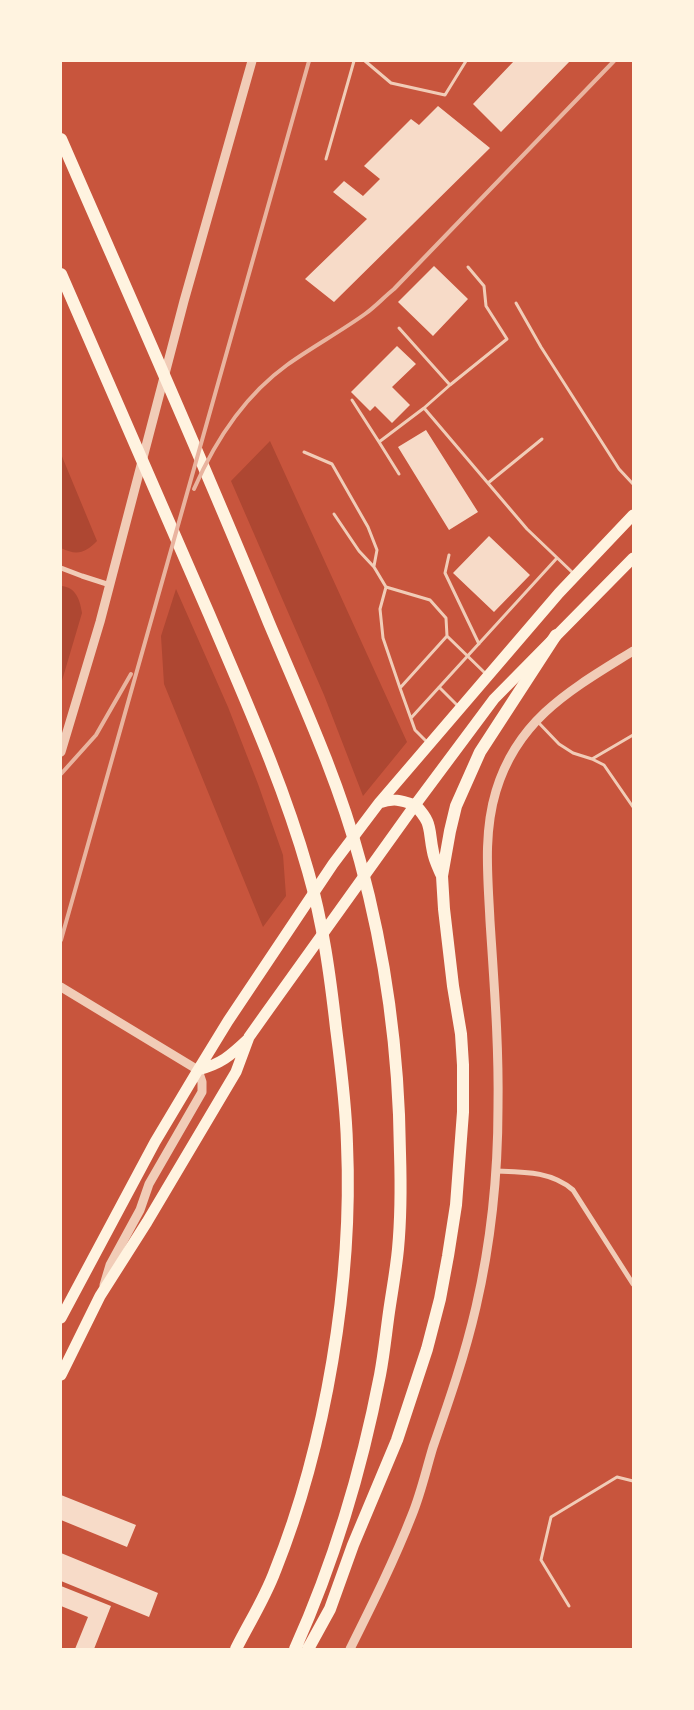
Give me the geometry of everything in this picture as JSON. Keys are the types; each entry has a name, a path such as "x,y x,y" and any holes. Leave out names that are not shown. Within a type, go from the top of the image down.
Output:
{"highway":[{"path":"61,139 230,526 336,786 360,858 377,929 389,1006 400,1128 401,1189 398,1250 381,1372 358,1467 329,1565 295,1649"},
{"path":"61,274 266,748 298,838 320,917 332,989 344,1087 348,1146 345,1246 337,1325 328,1383 300,1499 274,1574 236,1649"},
{"path":"308,1649 330,1609 353,1545 397,1440 427,1349 440,1299 448,1256 461,1160 463,1065 444,909 442,876 456,806 484,745 556,635"},
{"path":"415,805 425,816 430,827 433,852 442,876"}],"main road":[{"path":"61,1318 155,1142 198,1070 228,1021 333,864 378,803 575,576 633,515"},
{"path":"198,1070 215,1065 228,1057 250,1037 415,805 494,699 633,558"},
{"path":"378,803 390,800 403,801 415,805"},
{"path":"61,1375 100,1296 147,1222 236,1072 250,1037"}],"street":[{"path":"61,752 100,622 184,301 252,61"},
{"path":"61,568 110,585"},
{"path":"350,1649 413,1513 432,1450 451,1398 478,1296 492,1218 498,1107 498,1052 487,852 495,793 505,767 520,741 536,721 555,702 581,683 633,651"},
{"path":"61,987 198,1070 202,1082 202,1092 149,1184 140,1210 110,1265 100,1296"},
{"path":"495,1170 548,1176 562,1181 572,1190 633,1284"},
{"path":"626,1273 633,1270"}],"lane":[{"path":"326,159 354,61"},
{"path":"365,61 391,83 445,94 466,61"},
{"path":"379,442 424,408 450,384 507,339 486,306 484,286 468,267"},
{"path":"516,303 541,347 619,468 633,484"},
{"path":"399,328 450,384"},
{"path":"352,400 399,474"},
{"path":"424,408 527,529 575,576"},
{"path":"488,483 542,439"},
{"path":"304,452 332,464 368,526 378,550 374,567"},
{"path":"334,514 359,551 374,567 386,587 430,600 446,618 447,636 488,676"},
{"path":"449,555 445,573 480,644"},
{"path":"412,718 557,558"},
{"path":"386,587 380,609 383,638 415,730 430,744"},
{"path":"400,688 447,636"},
{"path":"439,687 461,708"},
{"path":"536,721 559,744 573,753 604,765 633,807"},
{"path":"592,759 633,735"},
{"path":"569,1606 541,1560 551,1517 617,1477 633,1481"}],"shaded area":[{"path":"270,441 407,742 363,796 324,695 231,481"},
{"path":"61,454 97,541 85,551 72,552 61,548"},
{"path":"61,586 74,592 80,603 82,613 61,684"},
{"path":"176,589 228,707 283,855 286,896 263,927 164,684 161,636"}],"building":[{"path":"514,61 570,61 501,132 473,104"},
{"path":"438,106 490,148 334,302 305,279 367,219 333,192 344,181 363,196 380,179 364,166 411,119 419,125"},
{"path":"434,266 468,299 433,336 398,302"},
{"path":"397,346 416,364 392,387 410,405 392,423 375,406 370,411 351,392"},
{"path":"426,430 478,512 449,530 398,447"},
{"path":"489,536 530,575 494,612 453,573"},
{"path":"61,1495 136,1525 127,1547 61,1520"},
{"path":"61,1553 158,1593 149,1617 61,1581"},
{"path":"61,1586 111,1606 94,1649 75,1649 88,1617 61,1606"}],"railway":[{"path":"61,940 309,61"},
{"path":"194,489 221,437 244,405 257,391 287,365 365,314 394,289 614,61"},
{"path":"61,774 96,735 131,674"}]}
